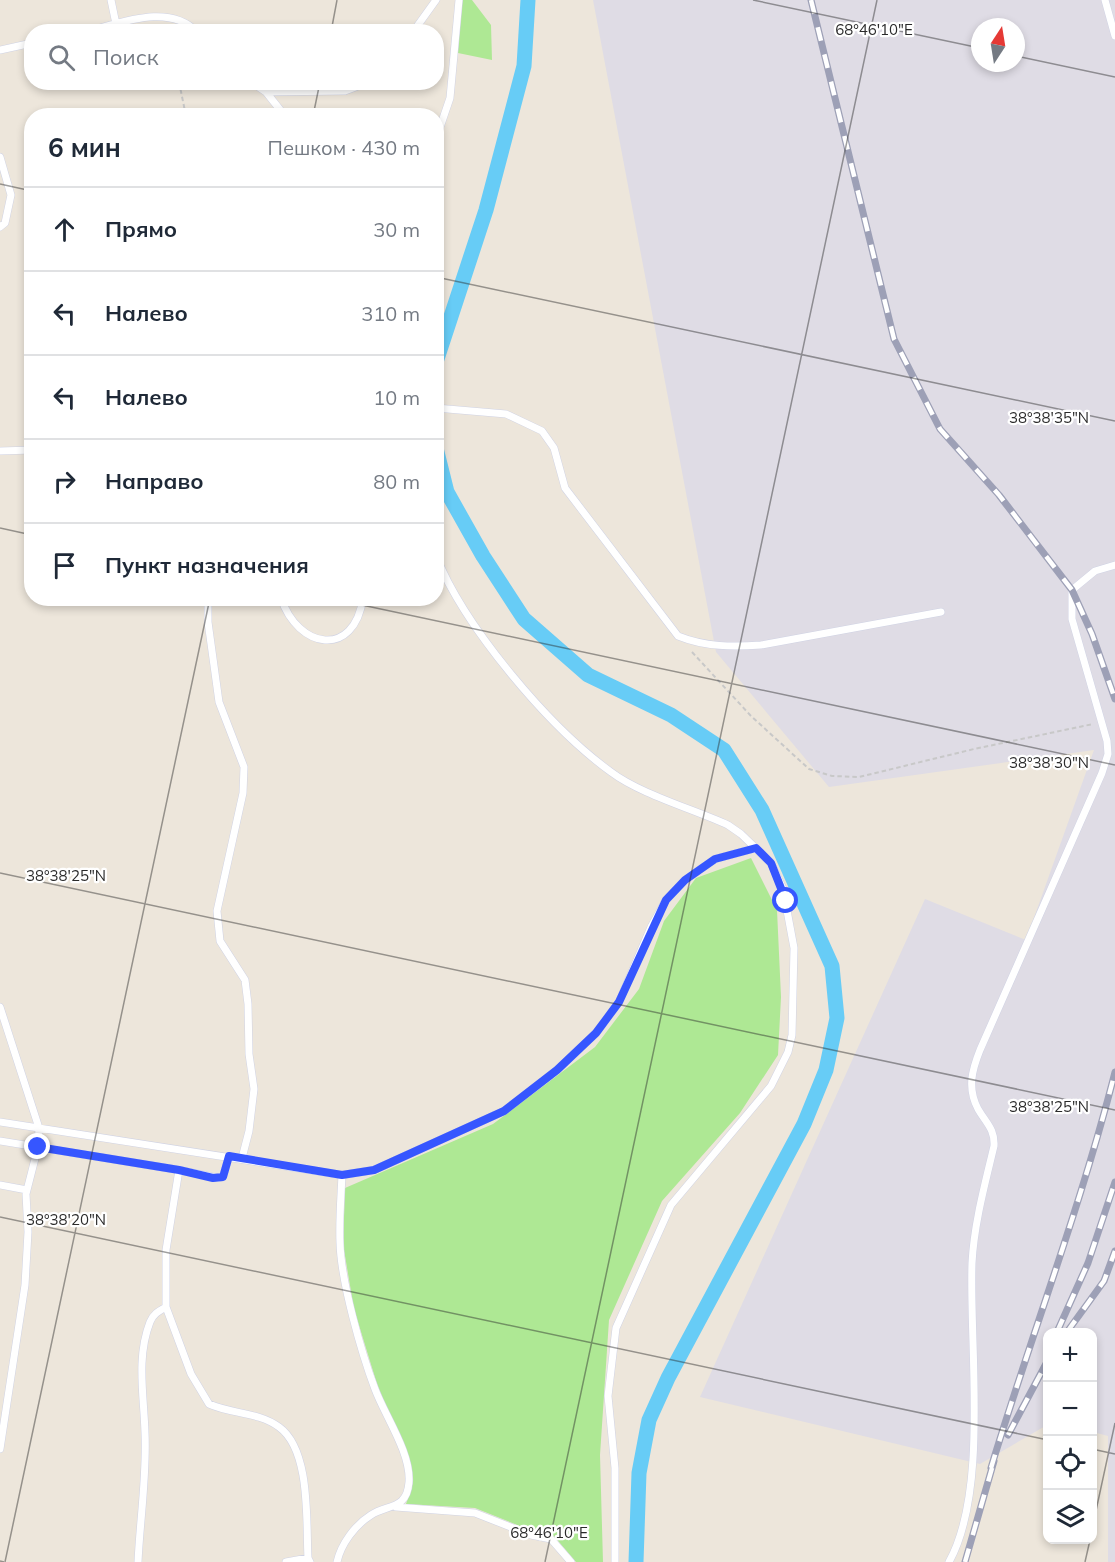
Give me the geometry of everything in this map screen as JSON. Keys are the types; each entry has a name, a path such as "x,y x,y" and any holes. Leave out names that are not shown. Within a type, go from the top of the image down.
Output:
{"lane":[{"path":"111,0 116,24 166,15 180,19 187,24"},
{"path":"419,24 436,0"},
{"path":"444,116 450,98 459,0"},
{"path":"1105,0 1115,36"},
{"path":"0,50 24,45"},
{"path":"263,90 279,108"},
{"path":"266,92 348,90"},
{"path":"0,157 11,195 5,223 0,227"},
{"path":"444,409 506,414 542,430 554,448 565,488 678,636 700,644 738,647 761,645 941,612"},
{"path":"0,451 24,450"},
{"path":"949,1562 963,1525 972,1477 972,1262 994,1138 978,1108 971,1088 971,1078 989,1028 1102,773 1108,754 1103,723 1072,619 1070,605 1072,590 1095,571 1115,565"},
{"path":"444,575 481,635 524,688 576,743 612,773 641,789 728,825 771,863 783,889 789,913 794,948 792,1035 788,1052 771,1086 671,1205 616,1328 608,1396 615,1468 615,1562"},
{"path":"208,606 208,622 219,702 244,767 243,793 229,865 217,911 220,941 245,980 247,992 249,1054 255,1089 243,1158"},
{"path":"285,606 298,629 318,641 339,639 353,629 361,614 362,606"},
{"path":"0,1122 342,1175 374,1170 504,1111 557,1070 596,1033 619,1002 666,900 685,880 715,859 756,848"},
{"path":"0,1007 39,1128 38,1147 27,1190 25,1285 0,1449"},
{"path":"0,1141 219,1178 223,1177 229,1156"},
{"path":"179,1170 166,1250 166,1307 191,1374 209,1404 268,1421 279,1427 291,1440 301,1464 309,1560 286,1562"},
{"path":"342,1175 339,1245 351,1310 375,1388 395,1433 408,1472 406,1493 396,1507"},
{"path":"0,1185 27,1190"},
{"path":"138,1562 145,1433 140,1391 143,1362 149,1324 154,1314 166,1307"},
{"path":"337,1562 339,1553 355,1528 371,1515 396,1507 475,1513 531,1535 546,1536 571,1562"}],"path":[{"path":"181,90 185,108"},
{"path":"678,636 751,716 809,769 832,776 859,777 1036,735 1103,723"}],"shaded area":[{"path":"593,0 1115,0 1115,1562 1108,1562 1108,1436 1097,1433 1097,1328 1043,1328 1043,1427 980,1464 700,1397 925,899 1026,940 1094,750 829,787 716,652"}],"green space":[{"path":"461,0 472,0 491,25 492,60 458,53"},
{"path":"751,858 777,910 781,997 778,1055 740,1113 662,1201 609,1320 600,1455 603,1562 576,1562 553,1535 532,1531 475,1508 406,1504 413,1483 411,1468 377,1384 354,1309 343,1244 345,1188 493,1124 595,1047 639,989 664,921 696,878"}],"waterway":[{"path":"444,338 486,210 524,66 528,0"},
{"path":"444,480 447,492 483,556 524,619 588,675 671,715 724,750 762,810 832,966 837,1018 826,1070 804,1124 668,1378 649,1420 639,1473 636,1562"}],"railway":[{"path":"811,0 894,339 940,429 999,495 1072,590 1092,634 1115,699"},
{"path":"991,1468 1087,1172 1115,1072"},
{"path":"1059,1328 1088,1263 1115,1182"},
{"path":"1070,1328 1104,1281 1115,1251"},
{"path":"1008,1435 1043,1369"},
{"path":"965,1562 994,1461"}],"route":[{"path":"38,1147 179,1170 213,1178 223,1177 229,1156 342,1175 374,1170 504,1111 557,1070 596,1033 619,1002 651,927 666,900 685,880 715,859 756,848 771,863 786,901"}]}
